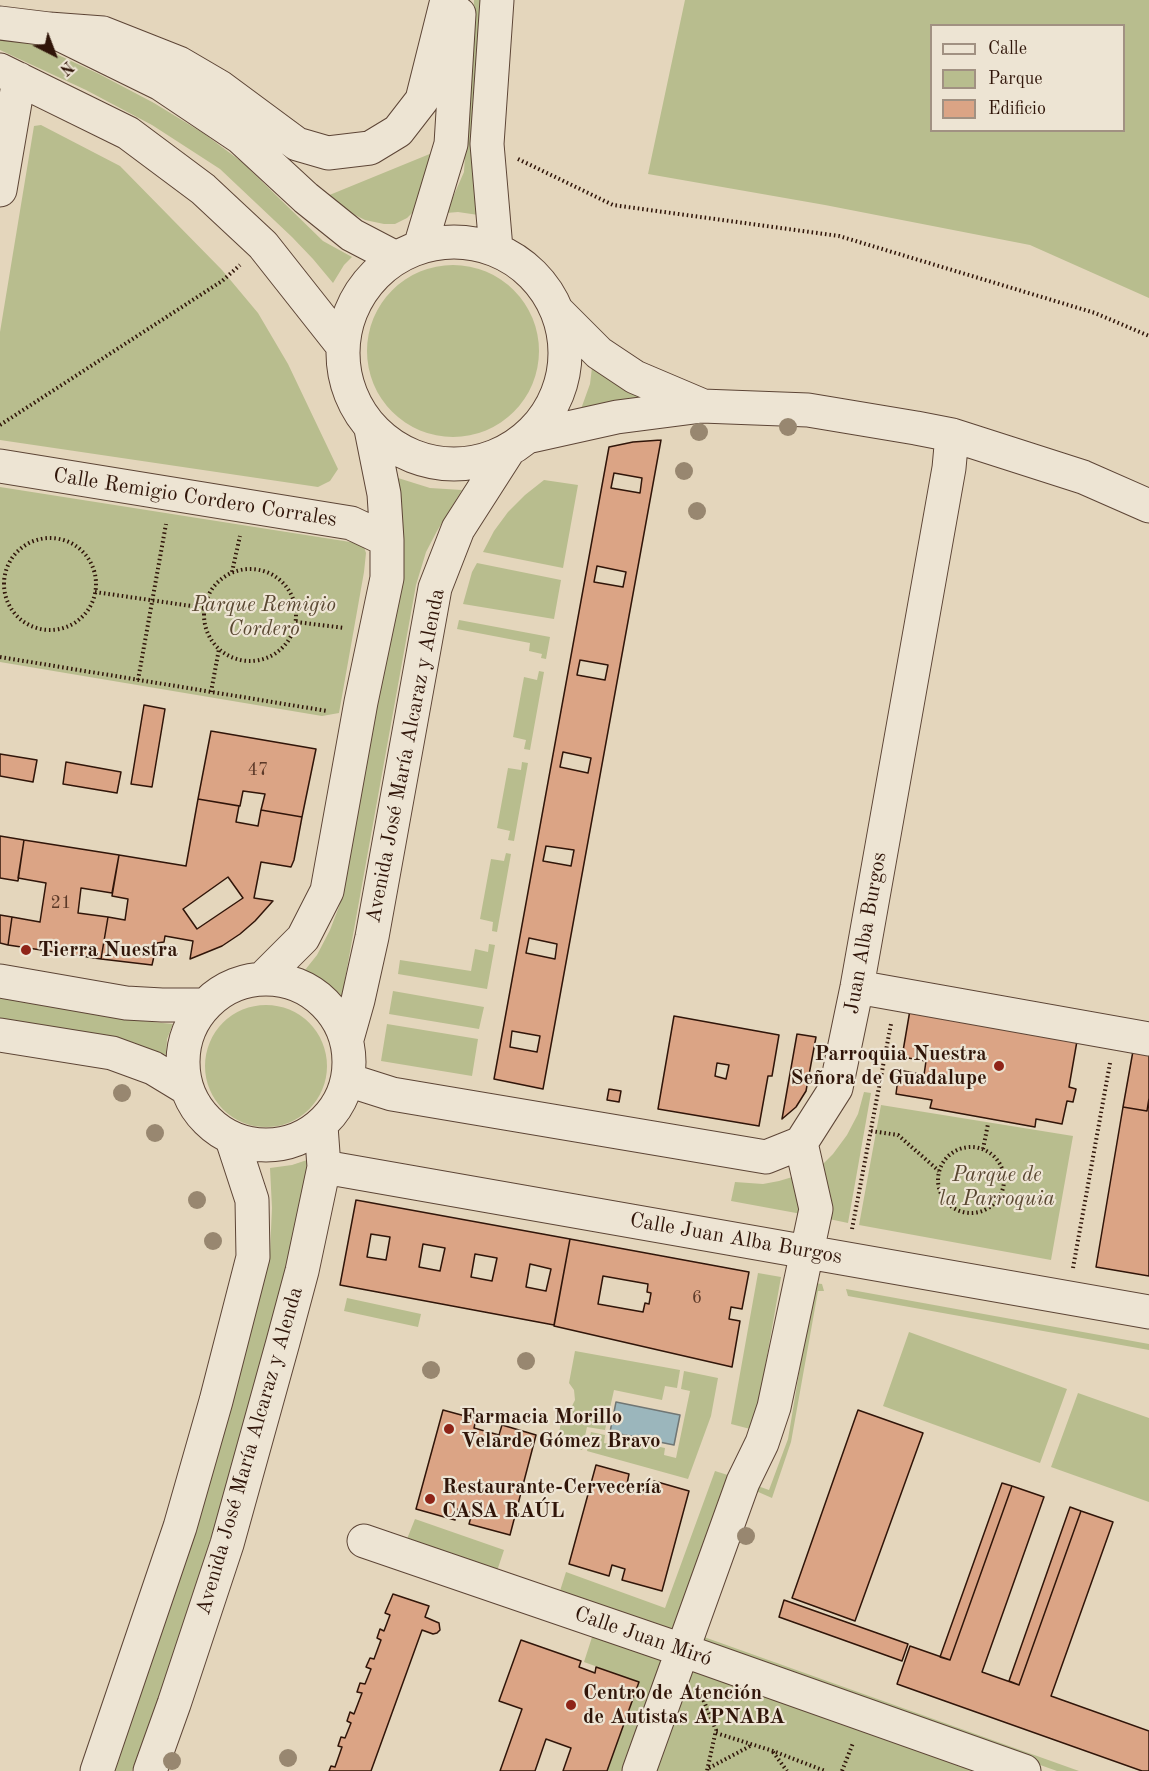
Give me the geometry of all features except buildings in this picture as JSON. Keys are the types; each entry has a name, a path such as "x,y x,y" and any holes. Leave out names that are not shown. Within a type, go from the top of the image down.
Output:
{"street":[{"path":"0,23 103,33 179,63 220,87 297,144 328,153 370,147 398,131 422,100 447,0"},
{"path":"408,252 451,144 460,0"},
{"path":"496,249 488,144 497,0"},
{"path":"49,29 161,84 240,137 306,198 352,236 408,252"},
{"path":"0,190 9,75 128,133 203,189 263,244 342,345"},
{"path":"702,405 635,377 599,353 558,312 543,286 522,264 496,249 471,243 445,242 408,252 369,280 351,311 342,345 344,375 354,404 371,429 401,452 436,464 473,463 517,444 617,417 702,405 808,410 952,435 1083,477 1149,506"},
{"name":"Avenida José María Alcaraz y Alenda","path":"347,1039 372,937 435,588 458,529 517,444 543,420 561,387 566,349 558,312"},
{"path":"263,978 303,938 327,891 361,702 387,578 384,494 371,429"},
{"name":"Juan Alba Burgos","path":"801,1143 836,1088 857,987 949,468 952,435"},
{"name":"Calle Remigio Cordero Corrales","path":"0,466 351,523 387,540"},
{"path":"263,978 291,982 316,994 335,1014 347,1039 350,1059 348,1080 338,1105 321,1126 301,1139 278,1145 255,1145 232,1139 212,1126 196,1108 186,1088 183,1065 185,1043 193,1023 205,1005 222,991 242,982 263,978"},
{"path":"0,981 126,1003 205,1005"},
{"path":"857,987 1149,1039"},
{"path":"0,1035 112,1053 153,1068 186,1088"},
{"path":"348,1080 392,1094 766,1157 801,1143 816,1209 774,1407 762,1443 743,1482 639,1771"},
{"name":"Avenida José María Alcaraz y Alenda","path":"150,1771 227,1544 296,1291 324,1167 321,1126"},
{"path":"97,1771 180,1527 216,1401 253,1257 252,1200 232,1139"},
{"name":"Calle Juan Alba Burgos","path":"324,1167 1149,1312"},
{"name":"Calle Juan Miró","path":"363,1541 682,1650 1024,1771"}],"path":[{"path":"488,144 613,205 839,236 1095,313 1149,336"},
{"path":"0,425 222,281 263,244"},
{"path":"138,680 167,520"},
{"path":"232,573 240,532"},
{"path":"49,537 64,539 78,547 89,558 95,573 95,592 92,603 83,616 71,625 56,629 41,629 27,624 16,615 7,602 3,572 11,558 34,540 49,537"},
{"path":"251,568 266,571 280,579 290,591 296,606 296,622 291,636 282,648 270,657 255,661 240,660 226,654 215,645 207,632 204,617 206,602 213,588 223,577 232,573 251,568"},
{"path":"95,592 205,608"},
{"path":"343,638 347,618"},
{"path":"296,622 345,628"},
{"path":"211,692 219,648"},
{"path":"0,657 327,712 329,701"},
{"path":"846,1258 897,994"},
{"path":"1068,1298 1116,1033"},
{"path":"983,1149 988,1124"},
{"path":"871,1131 898,1135 939,1171"},
{"path":"970,1147 983,1149 999,1161 1005,1182 996,1203 987,1210 976,1214 964,1213 945,1202 939,1192 939,1171 944,1161 960,1149 970,1147"},
{"path":"708,1770 716,1733 825,1771"},
{"path":"708,1770 753,1744"},
{"path":"772,1751 787,1771"}],"green space":[{"path":"474,0 486,0 485,216 458,212 446,213 464,172"},
{"path":"685,0 1149,0 1149,298 1030,245 825,205 648,174"},
{"path":"0,38 24,39 99,74 154,103 203,133 242,162 323,241 352,257 333,283 292,237 220,169 152,125 86,90 0,50"},
{"path":"41,125 120,166 222,270 258,313 288,364 338,469 330,481 318,487 0,440 0,332 34,126"},
{"path":"437,151 418,207 407,218 395,224 365,220 345,210 327,196"},
{"path":"453,265 486,272 514,290 532,318 539,351 532,384 514,412 486,430 453,437 420,430 392,412 374,384 367,351 374,318 392,290 420,272"},
{"path":"593,359 641,395 642,399 581,409 590,384"},
{"path":"398,478 430,488 462,490 426,552 416,585 342,996 325,981 305,970 317,955 330,930 340,904 344,883 402,551 402,508"},
{"path":"544,480 578,485 563,568 483,552 494,531 508,512"},
{"name":"Parque Remigio Cordero","path":"0,487 363,544 366,553 364,572 339,713 322,716 0,662"},
{"path":"477,563 561,580 554,619 463,604 472,572"},
{"path":"459,620 550,637 546,659 541,658 542,654 529,651 530,643 457,629"},
{"path":"539,671 544,672 530,750 524,749 526,740 513,737 524,677 537,680"},
{"path":"522,762 528,763 514,841 508,840 510,831 497,828 508,768 521,770"},
{"path":"506,853 511,854 497,932 492,931 493,922 480,919 491,859 504,861"},
{"path":"489,944 495,945 487,989 398,974 400,960 471,971 475,949 488,952"},
{"path":"393,991 484,1007 479,1029 389,1014"},
{"path":"0,998 132,1020 173,1024 167,1039 166,1055 128,1041 0,1019"},
{"path":"266,1005 289,1010 309,1023 322,1043 327,1066 322,1089 309,1109 289,1122 266,1127 243,1122 223,1109 210,1089 205,1066 210,1043 223,1023 243,1010"},
{"path":"387,1024 478,1039 472,1076 381,1061"},
{"path":"864,1092 871,1093 848,1223 829,1219 817,1170 847,1135 858,1114"},
{"name":"Parque de la Parroquia","path":"881,1105 1073,1136 1051,1260 859,1225"},
{"path":"313,1158 226,1492 132,1771 113,1771 209,1486 240,1374 270,1252 272,1208 270,1168 292,1165"},
{"path":"799,1175 807,1215 731,1201 735,1182 763,1184"},
{"path":"758,1273 781,1277 754,1430 731,1424"},
{"path":"814,1283 822,1284 824,1291 818,1291 791,1442 772,1498 756,1491 704,1637 1079,1771 1057,1771 696,1642 752,1484 769,1490 788,1439"},
{"path":"846,1289 1149,1344 1149,1350 848,1296"},
{"path":"347,1298 421,1314 418,1327 344,1311"},
{"path":"909,1332 1067,1389 1040,1463 883,1406"},
{"path":"575,1351 680,1370 677,1388 665,1386 662,1400 614,1390 605,1430 587,1427 582,1450 557,1443 563,1412 571,1408 575,1400 574,1390 569,1383"},
{"path":"684,1371 718,1378 711,1416 688,1479 587,1451 591,1432 605,1435 604,1443 615,1445 616,1438 665,1448 664,1455 676,1458 690,1391 681,1389"},
{"path":"1078,1393 1149,1418 1149,1502 1051,1467"},
{"path":"715,1471 731,1476 676,1635 559,1594 566,1572 665,1608"},
{"path":"415,1519 504,1550 497,1571 407,1539"},
{"path":"593,1634 665,1660 626,1771 607,1771 639,1682 584,1662"},
{"path":"687,1666 984,1771 650,1771"}],"water":[{"path":"616,1402 680,1415 674,1445 610,1432"}],"place":[{"name":"Tierra Nuestra","path":"26,950"},
{"name":"Parroquia Nuestra Señora de Guadalupe","path":"999,1066"},
{"name":"Farmacia Morillo Velarde Gómez Bravo","path":"449,1429"},
{"name":"Restaurante-Cervecería CASA RAÚL","path":"430,1499"},
{"name":"Centro de Atención de Autistas APNABA","path":"571,1705"}]}
